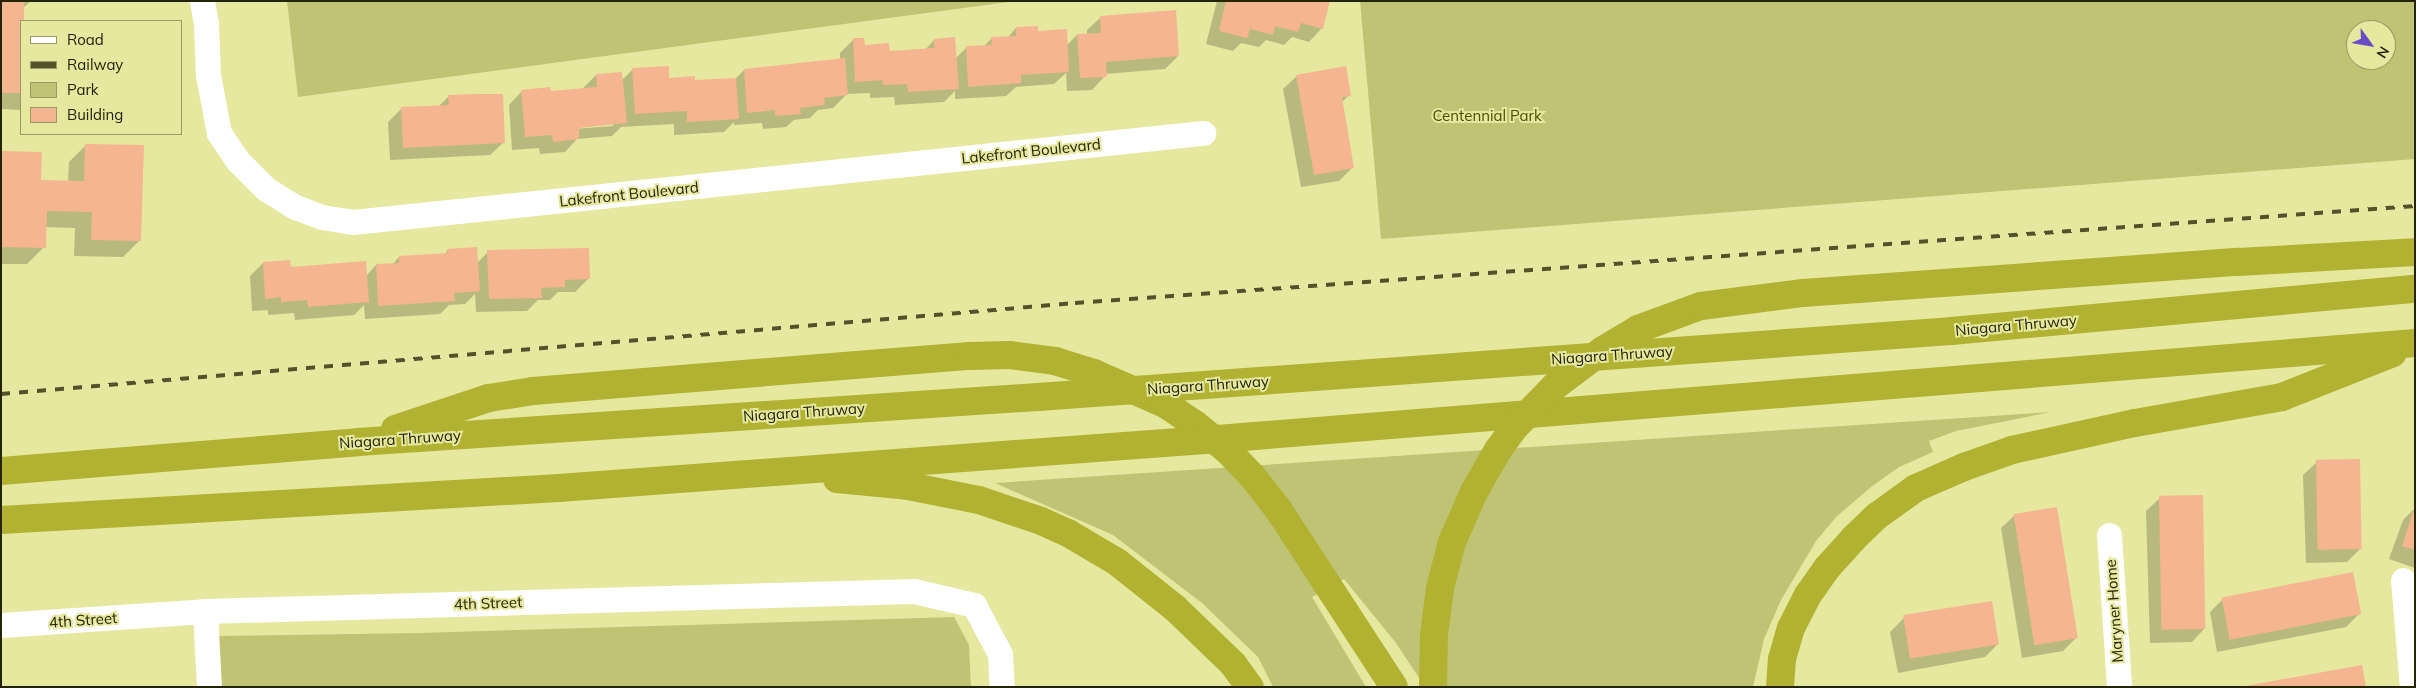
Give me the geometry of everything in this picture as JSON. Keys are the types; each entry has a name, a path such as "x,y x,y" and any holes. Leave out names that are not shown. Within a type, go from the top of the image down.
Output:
{"highway":[{"path":"1433,687 1434,635 1440,588 1452,542 1474,492 1498,450 1513,430 1555,386 1603,350 1638,329 1701,306 1803,293 2146,268 2415,252"},
{"name":"Niagara Thruway","path":"1,471 358,442 1038,397 1951,331 2415,289"},
{"path":"1,520 559,488 753,472 1204,440 2415,343"},
{"path":"1780,687 1782,659 1791,628 1808,595 1827,568 1854,538 1877,516 1916,488 1964,467 2012,450 2135,423 2282,397 2415,343"},
{"path":"358,442 489,398 533,391 970,356 1010,355 1055,361 1094,372 1131,387 1172,409 1227,450 1253,477 1278,508 1394,687"},
{"path":"753,472 842,479 950,493 979,500 1041,521 1093,547 1143,582 1206,636 1250,687"}],"street":[{"name":"Lakefront Boulevard","path":"202,1 206,24 208,75 219,133 238,161 266,189 293,206 322,217 353,222 1203,133"},
{"name":"Maryner Home","path":"2108,535 2119,687"},
{"path":"2403,580 2412,687"},
{"name":"4th Street","path":"1,625 205,611 914,591 974,605 1000,654 1002,687"},
{"path":"205,611 209,687"}],"green space":[{"path":"287,1 1016,1 298,97"},
{"name":"Centennial Park","path":"1360,1 2415,1 2415,159 1381,239"},
{"path":"2051,412 1956,431 1929,441 1933,452 1899,467 1871,487 1836,517 1816,541 1781,600 1764,639 1753,687 1425,687 1396,643 1344,579 1312,597 1366,687 1273,687 1258,657 1202,603 1113,535 995,483"},
{"path":"954,617 969,645 971,687 220,687 216,636 419,633"}],"building":[{"path":"24,1 24,20 20,20 20,93 1,93 1,3"},
{"path":"1226,1 1330,1 1323,29 1301,23 1298,32 1275,26 1273,35 1250,29 1247,38 1219,31"},
{"path":"1176,10 1179,56 1106,62 1107,77 1080,78 1077,34 1101,33 1100,16"},
{"path":"1038,26 1038,31 1067,29 1069,72 1021,75 1021,83 968,87 966,46 992,45 991,37 1016,36 1016,27"},
{"path":"955,37 959,89 908,92 907,84 883,85 882,80 855,82 853,38 864,38 865,45 889,43 890,51 934,48 934,39"},
{"path":"845,58 848,95 824,98 825,105 800,108 801,114 775,116 775,110 747,113 744,69"},
{"path":"669,66 669,78 695,76 695,80 736,78 739,119 687,122 687,111 635,114 632,68"},
{"path":"1346,66 1351,96 1342,97 1354,168 1314,175 1296,75"},
{"path":"622,72 627,123 579,128 579,139 553,142 552,135 525,137 521,90 550,87 551,91 597,87 596,74"},
{"path":"503,94 505,143 403,148 401,107 449,105 448,95"},
{"path":"85,144 144,145 141,241 91,240 92,212 47,211 46,248 1,247 1,151 42,152 41,180 84,181"},
{"path":"477,247 480,291 454,293 455,301 378,306 376,264 399,263 399,256 448,253 447,249"},
{"path":"589,248 590,279 565,280 565,287 541,288 542,298 489,299 487,250"},
{"path":"290,260 291,267 366,261 369,302 308,307 307,300 281,302 281,297 265,299 263,262"},
{"path":"2360,459 2362,549 2318,550 2316,460"},
{"path":"2203,495 2205,629 2161,630 2159,496"},
{"path":"2057,507 2078,638 2034,645 2014,514"},
{"path":"2415,509 2415,550 2402,546"},
{"path":"2353,572 2361,614 2230,640 2221,598"},
{"path":"1992,601 1999,644 1910,659 1903,615"},
{"path":"2362,665 2366,687 2245,687 2245,686"}],"railway":[{"path":"1,394 1075,303 2415,206"}]}
